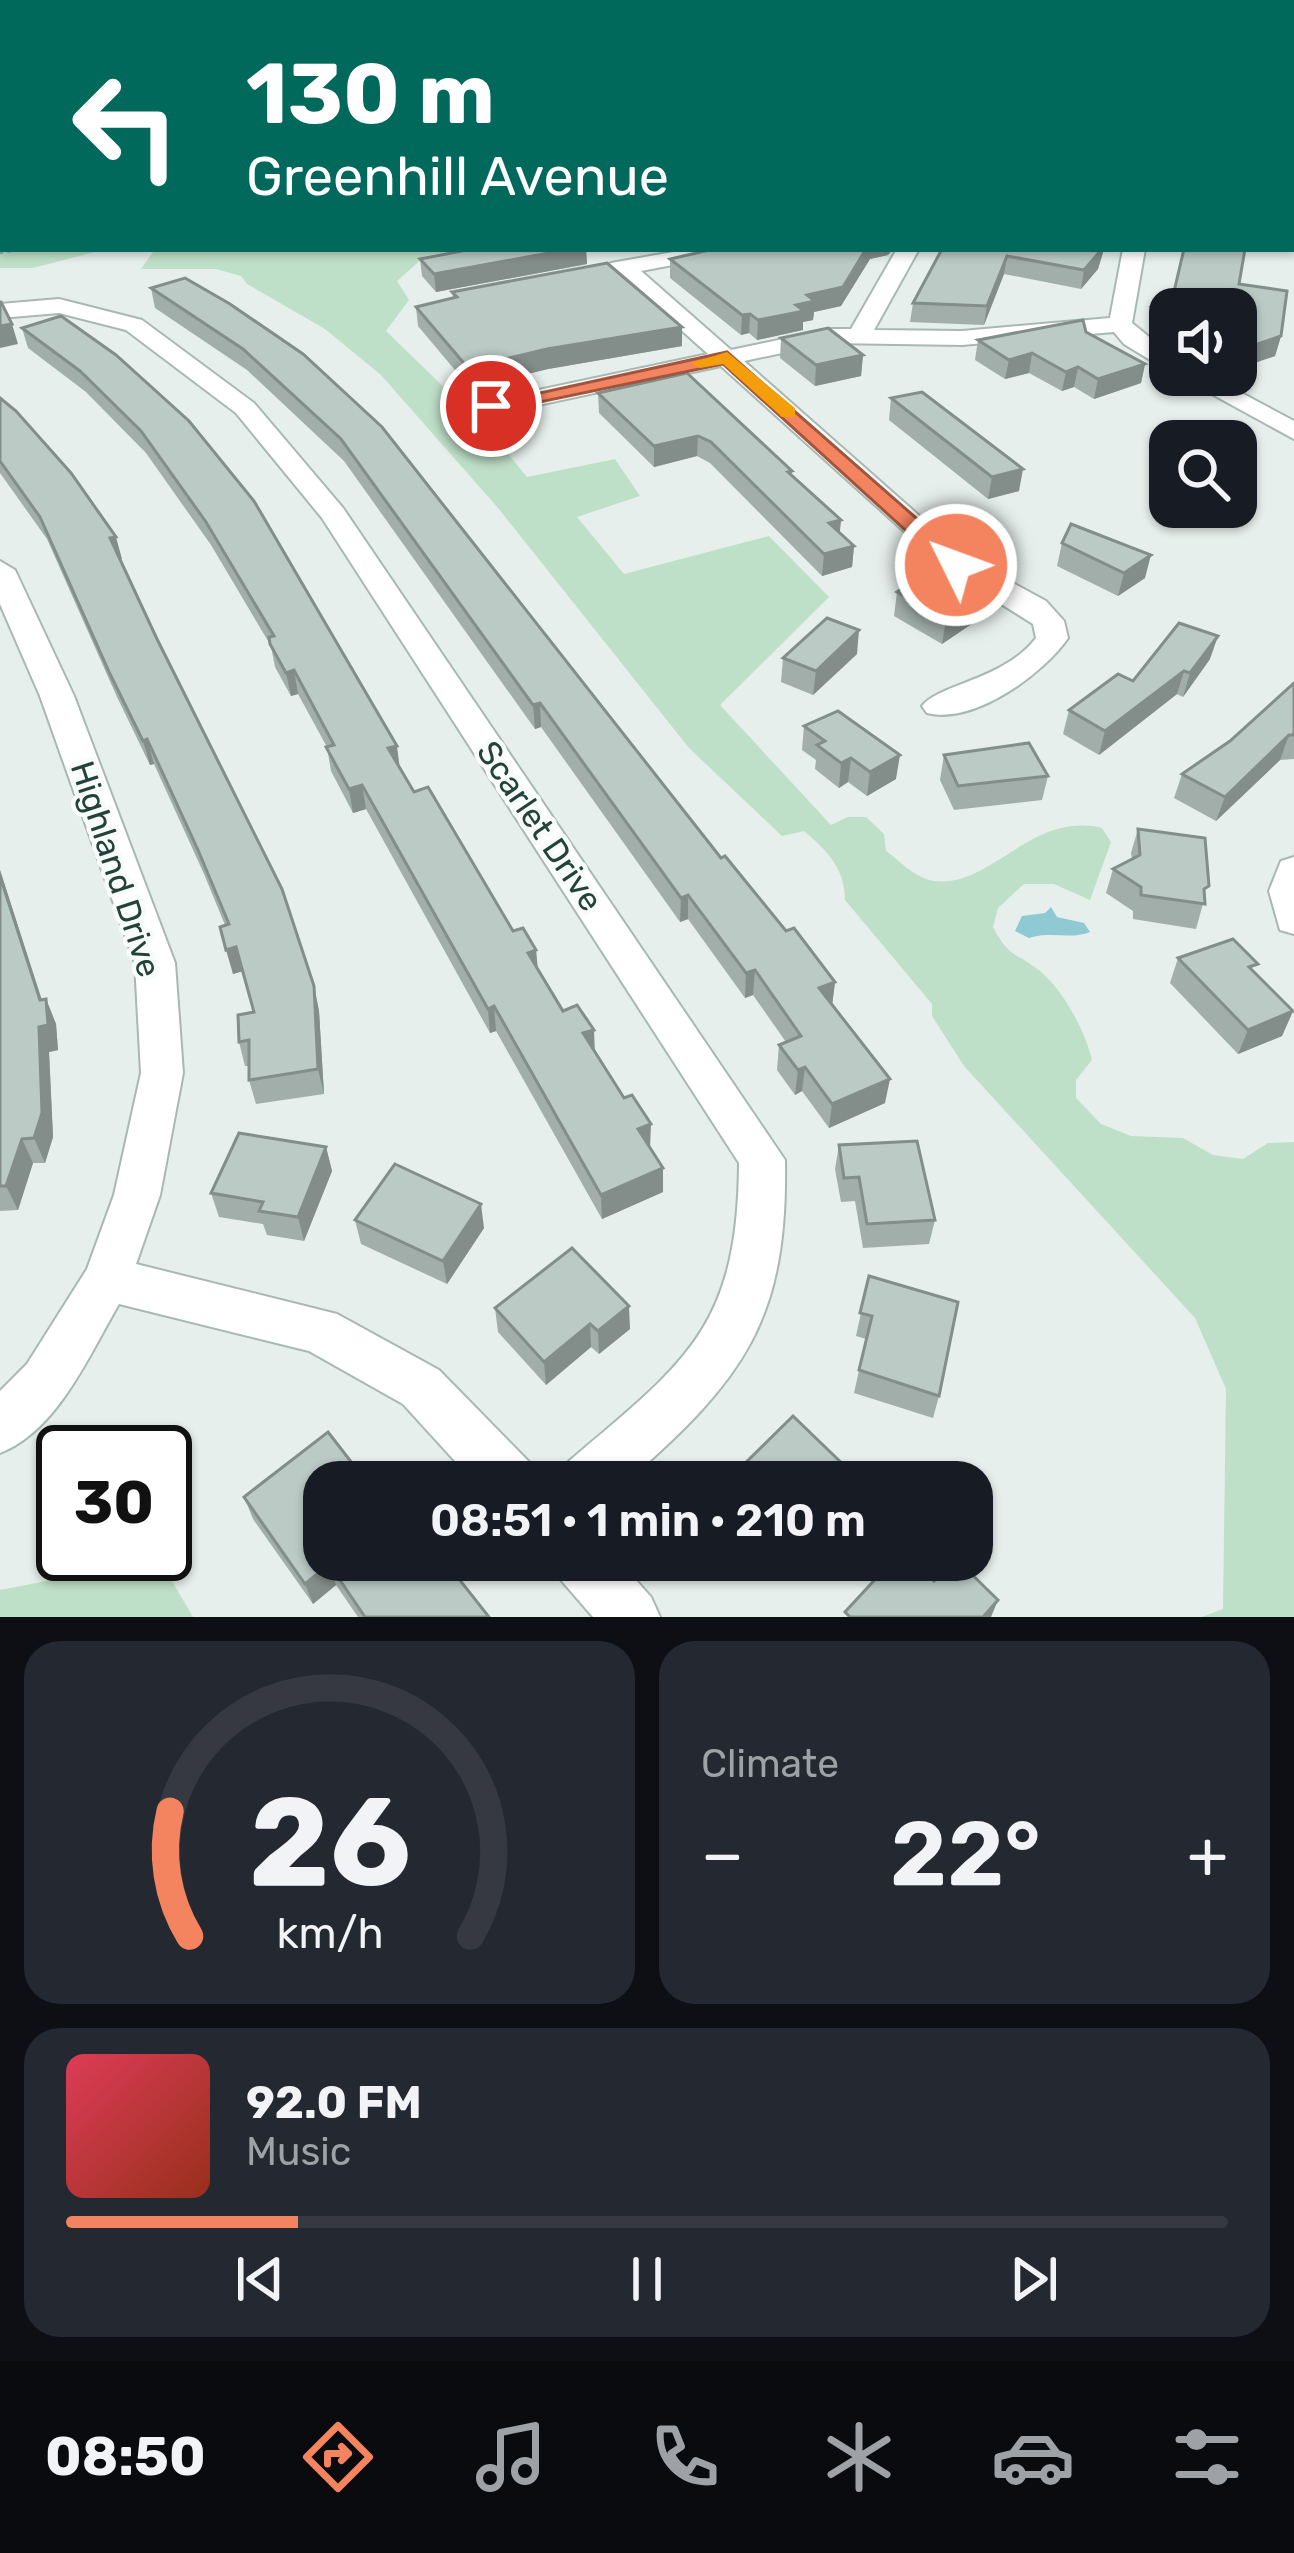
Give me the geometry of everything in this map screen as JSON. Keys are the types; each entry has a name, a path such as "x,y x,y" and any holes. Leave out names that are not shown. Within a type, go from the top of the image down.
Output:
{"street":[{"path":"580,276 709,252"},
{"path":"859,336 906,252"},
{"path":"1133,252 1120,324 1149,351"},
{"path":"625,268 956,565 1035,608 1048,621 1052,638 1044,651 983,694 939,706"},
{"name":"Scarlet Drive","path":"0,311 59,305 134,325 245,408 333,514 762,1160 763,1223 750,1293 707,1372 609,1461"},
{"path":"491,406 815,339 962,338 1120,324"},
{"path":"1228,396 1294,431"},
{"name":"Highland Drive","path":"0,570 57,696 155,963 162,1073 137,1195 106,1279 46,1382 0,1428"},
{"path":"1294,870 1288,891 1294,920"},
{"path":"106,1279 319,1330 421,1387 491,1461"},
{"path":"599,1581 631,1617"}],"green space":[{"path":"0,252 94,252 33,268 0,268"},
{"path":"153,252 447,252 425,256 397,281 409,300 386,331 492,434 527,477 615,459 640,496 577,517 624,574 769,536 829,597 720,705 831,825 848,817 866,817 884,834 886,851 914,873 934,881 975,873 1054,830 1102,828 1111,842 1090,900 1054,884 1024,884 998,908 993,927 1009,950 1049,979 1072,1012 1092,1060 1076,1080 1076,1098 1101,1124 1131,1136 1183,1138 1213,1155 1243,1159 1268,1143 1294,1142 1294,1617 1202,1617 1223,1609 1226,1389 1195,1318 964,1066 932,1016 932,1004 845,900 842,879 827,853 804,831 782,836 689,748 498,508 381,375 325,329 241,276 216,269 141,269"},
{"path":"46,1581 172,1581 193,1617 0,1617 0,1590"}],"water":[{"path":"1051,907 1057,917 1084,923 1090,932 1029,938 1015,931 1022,916 1045,913"}],"building":[{"path":"456,252 555,252 434,274 420,259"},
{"path":"701,252 864,252 843,287 807,295 815,301 796,305 804,311 758,320 742,315 670,259"},
{"path":"940,252 1099,252 1084,270 1007,256 987,306 913,303"},
{"path":"1183,252 1244,252 1239,284 1287,291 1281,336 1257,344 1257,288 1175,288"},
{"path":"607,263 682,327 547,349 468,368 416,307 457,297 452,292"},
{"path":"185,278 303,354 382,427 721,858 725,856 786,931 794,928 835,982 819,988 890,1079 832,1104 805,1067 798,1070 779,1045 801,1036 755,970 746,973 688,895 681,898 540,703 533,705 341,439 243,349 151,288"},
{"path":"1,302 12,324 0,326"},
{"path":"61,316 116,355 189,421 254,501 397,746 388,748 414,792 428,787 513,931 523,928 536,950 528,953 563,1011 577,1005 594,1030 583,1033 624,1098 632,1095 651,1124 638,1129 663,1168 601,1195 494,1006 488,1009 362,785 349,789 326,747 334,745 294,670 286,673 270,644 269,637 274,636 206,522 141,431 80,371 22,328"},
{"path":"1083,320 1086,332 1145,364 1098,379 1078,367 1066,372 1032,353 1009,360 978,340"},
{"path":"828,328 863,355 816,365 781,338"},
{"path":"687,373 841,520 829,523 854,546 824,554 711,442 698,436 654,446 598,393"},
{"path":"922,392 1023,469 992,477 891,398"},
{"path":"0,398 71,473 116,537 110,538 157,639 282,889 314,986 318,1069 249,1080 249,1040 239,1042 238,1015 254,1012 236,947 226,950 220,927 229,924 40,517 0,461"},
{"path":"1071,524 1151,555 1124,573 1062,543"},
{"path":"920,577 977,600 946,620 897,592"},
{"path":"827,618 859,630 816,671 783,658"},
{"path":"1179,623 1218,636 1190,673 1184,671 1105,731 1069,710 1118,674 1133,681"},
{"path":"1294,683 1294,735 1225,797 1182,774 1230,741"},
{"path":"838,711 900,755 870,772 851,758 841,763 817,745 825,741 804,726"},
{"path":"1029,743 1048,776 958,786 944,755"},
{"path":"1138,829 1205,838 1209,886 1204,889 1205,904 1141,895 1141,887 1113,869 1140,855"},
{"path":"0,876 40,1000 46,999 48,1025 39,1027 42,1113 34,1138 22,1139 6,1186 0,1186"},
{"path":"1233,939 1258,964 1249,967 1293,1011 1248,1030 1178,958"},
{"path":"239,1133 326,1147 298,1217 259,1211 263,1202 211,1193"},
{"path":"917,1141 935,1220 867,1224 859,1177 844,1178 839,1145"},
{"path":"395,1164 481,1204 443,1261 355,1220"},
{"path":"572,1248 629,1306 598,1331 590,1324 544,1362 495,1308"},
{"path":"869,1276 958,1302 939,1396 859,1370 872,1316 860,1313"},
{"path":"793,1416 840,1461 747,1461"},
{"path":"328,1432 350,1461 303,1461 303,1581 309,1581 305,1584 244,1497"},
{"path":"341,1581 461,1581 489,1617 365,1617"},
{"path":"874,1581 979,1581 998,1600 983,1617 850,1617 845,1612"}],"slow traffic":[{"path":"700,363 727,357 789,412"}],"route":[{"path":"491,406 727,357 956,565"}]}
